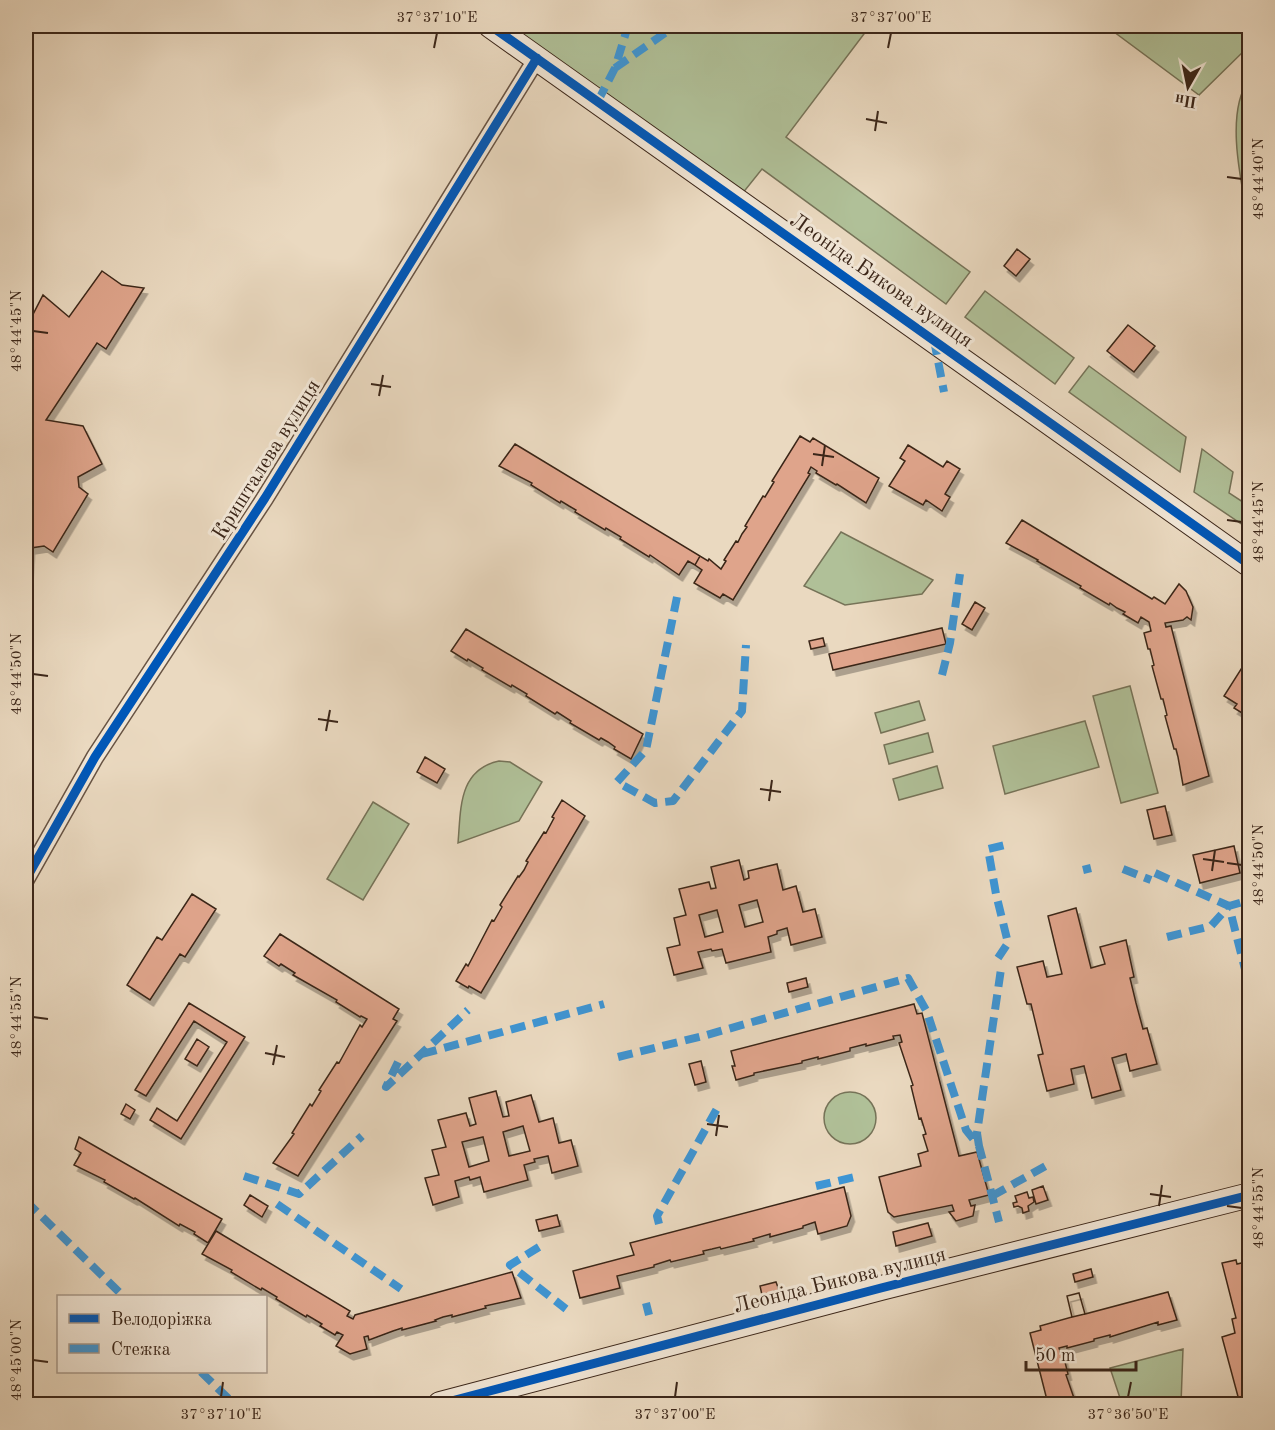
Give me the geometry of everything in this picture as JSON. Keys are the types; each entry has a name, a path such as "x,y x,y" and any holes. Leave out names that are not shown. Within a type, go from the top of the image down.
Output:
{"street":[{"name":"Леоніда Бикова вулиця","path":"491,26 1250,565"},
{"name":"Кришталева вулиця","path":"26,879 95,757 266,498 537,58"},
{"name":"Леоніда Бикова вулиця","path":"440,1404 881,1288 1250,1195"}],"green space":[{"path":"506,26 870,26 786,137 970,272 946,304 762,169 742,194"},
{"path":"1106,26 1249,26 1249,46 1199,95"},
{"path":"1249,80 1249,224 1239,170 1236,130 1237,111"},
{"path":"985,291 1074,358 1055,384 965,317"},
{"path":"1089,366 1186,437 1180,472 1069,392"},
{"path":"1202,449 1233,472 1229,493 1249,506 1249,529 1194,492"},
{"path":"841,532 933,580 922,594 845,605 804,586"},
{"path":"1130,686 1158,793 1121,803 1093,696"},
{"path":"919,701 925,720 881,733 875,713"},
{"path":"1085,721 1099,767 1005,794 993,746"},
{"path":"928,733 933,752 889,764 884,745"},
{"path":"499,761 510,762 542,782 519,821 458,843 461,804 469,782 486,766"},
{"path":"937,766 943,788 899,800 893,779"},
{"path":"373,802 409,824 363,900 327,879"},
{"path":"845,1092 855,1092 869,1099 876,1118 869,1137 855,1144 845,1144 835,1140 828,1133 824,1123 824,1113 828,1103 835,1096"},
{"path":"1183,1349 1181,1404 1122,1404 1110,1368"}],"building":[{"path":"1017,249 1030,259 1016,276 1004,266"},
{"path":"102,271 122,285 144,288 106,349 97,343 46,420 83,426 102,464 78,477 79,487 88,494 53,552 44,546 31,548 29,577 26,577 26,328 43,295 69,317"},
{"path":"1128,325 1155,346 1134,372 1107,351"},
{"path":"800,436 810,442 813,438 879,478 866,503 816,473 817,471 811,467 808,473 810,474 733,600 723,594 720,598 694,583 702,570 695,565 700,556 708,561 709,559 721,569 726,561 724,560 736,541 738,542 747,527 745,526 763,496 765,497 774,482 772,481"},
{"path":"515,444 700,556 695,565 688,561 679,575 650,555 649,557 620,539 621,537 606,528 605,530 575,512 576,510 531,485 532,483 499,466"},
{"path":"908,445 943,467 947,461 960,469 945,494 950,497 942,511 926,500 923,505 889,486 905,461 900,458"},
{"path":"1022,520 1152,599 1154,597 1165,604 1179,584 1186,591 1193,607 1191,620 1187,617 1183,620 1165,623 1166,627 1171,626 1209,776 1183,785 1176,749 1174,749 1163,699 1161,699 1150,649 1148,649 1144,633 1151,631 1149,622 1141,617 1138,623 1123,614 1125,612 1110,603 1109,605 1038,560 1006,543"},
{"path":"975,602 985,608 972,630 962,624"},
{"path":"942,628 946,644 833,670 829,654"},
{"path":"466,629 643,734 631,759 614,749 615,747 608,742 601,738 599,740 570,723 571,721 557,712 555,714 526,696 527,694 451,651"},
{"path":"823,638 825,646 811,649 809,641"},
{"path":"1250,655 1250,718 1234,708 1237,704 1224,696"},
{"path":"425,757 445,769 437,783 417,772"},
{"path":"562,800 585,816 481,993 469,986 468,988 456,981 466,964 468,966 492,920 494,921 502,907 500,905 524,870 528,862 526,861 544,832 546,833"},
{"path":"1165,806 1172,835 1154,839 1147,810"},
{"path":"1234,846 1240,873 1200,883 1193,855"},
{"path":"739,860 744,880 749,878 748,871 777,864 783,890 796,886 803,912 815,909 822,937 791,945 787,928 768,937 771,952 726,963 722,949 698,952 703,968 674,975 667,948 680,945 674,918 686,915 679,889 709,882 711,889 716,888 711,867","holes":["757,900 763,922 745,927 739,905","717,910 723,932 705,937 699,915"]},
{"path":"192,894 216,909 185,957 180,954 150,1000 127,985 157,937 162,940"},
{"path":"1076,908 1091,968 1105,964 1100,947 1126,940 1134,977 1130,978 1136,1003 1143,1029 1147,1028 1157,1064 1130,1071 1126,1054 1112,1058 1121,1090 1092,1098 1084,1066 1071,1069 1074,1084 1047,1091 1038,1055 1043,1054 1031,1004 1027,1004 1017,967 1043,961 1047,977 1062,974 1048,916"},
{"path":"280,934 399,1009 393,1019 397,1021 298,1176 273,1163 294,1134 292,1133 310,1104 312,1106 321,1091 319,1090 337,1062 339,1063 360,1025 362,1027 367,1019 360,1017 336,1002 337,1000 293,975 295,973 281,964 279,966 264,956"},
{"path":"806,978 808,987 789,992 787,983"},
{"path":"189,1003 245,1037 181,1139 150,1120 157,1108 177,1121 227,1042 194,1021 146,1096 135,1090"},
{"path":"914,1004 917,1014 922,1013 959,1156 977,1152 989,1195 969,1200 971,1206 975,1205 973,1216 956,1221 949,1212 954,1211 952,1205 894,1217 888,1212 879,1177 921,1166 918,1154 928,1151 923,1135 926,1134 921,1118 919,1119 911,1086 913,1085 899,1043 902,1042 900,1035 893,1036 894,1039 850,1048 850,1051 754,1073 754,1075 736,1080 732,1066 735,1066 731,1051"},
{"path":"197,1039 209,1047 197,1066 185,1059"},
{"path":"701,1061 706,1082 695,1085 689,1064"},
{"path":"496,1091 503,1117 509,1116 506,1102 531,1095 539,1122 553,1118 559,1143 571,1140 578,1166 552,1173 548,1156 534,1159 535,1162 524,1165 528,1180 484,1192 480,1177 470,1180 469,1177 455,1181 459,1197 433,1205 425,1178 439,1175 432,1150 446,1147 438,1120 466,1113 470,1126 476,1124 469,1098","holes":["523,1126 530,1151 509,1156 503,1132","483,1137 489,1161 469,1167 462,1142"]},
{"path":"126,1104 135,1110 130,1119 121,1114"},
{"path":"79,1137 222,1219 208,1243 194,1234 195,1232 180,1224 179,1226 135,1198 104,1182 105,1180 74,1165 81,1153 75,1149"},
{"path":"1043,1186 1048,1200 1036,1204 1032,1190"},
{"path":"844,1187 851,1216 847,1226 818,1234 815,1222 803,1228 770,1237 770,1234 753,1239 754,1241 703,1251 704,1254 671,1262 670,1260 654,1265 654,1267 617,1276 620,1288 580,1298 573,1271 634,1255 630,1243"},
{"path":"1027,1192 1029,1198 1033,1197 1034,1202 1028,1206 1029,1211 1023,1213 1022,1208 1014,1207 1013,1203 1017,1202 1015,1196"},
{"path":"250,1195 268,1206 262,1217 244,1205"},
{"path":"557,1215 560,1226 539,1231 536,1220"},
{"path":"928,1223 932,1236 896,1246 893,1232"},
{"path":"216,1231 350,1311 347,1316 353,1319 355,1315 512,1272 521,1298 485,1306 486,1308 452,1317 452,1315 443,1317 402,1330 402,1328 369,1340 368,1336 364,1337 367,1349 350,1354 336,1346 343,1335 337,1332 335,1335 320,1326 322,1324 307,1315 306,1317 276,1299 277,1297 262,1288 261,1290 231,1272 232,1270 202,1254"},
{"path":"1236,1260 1237,1264 1250,1261 1250,1404 1240,1404 1222,1337 1235,1333 1232,1319 1236,1318 1222,1263"},
{"path":"1091,1269 1093,1277 1075,1282 1073,1274"},
{"path":"776,1282 779,1290 762,1295 760,1286"},
{"path":"1168,1292 1177,1320 1158,1325 1158,1322 1110,1337 1110,1335 1067,1348 1067,1346 1059,1348 1063,1354 1068,1374 1066,1375 1076,1404 1048,1404 1030,1333 1041,1330 1040,1326 1072,1317 1067,1296 1079,1293 1085,1314"},
{"path":"1079,1293 1085,1314 1072,1317 1067,1296"}],"marked path":[{"path":"598,101 615,68 628,26"},
{"path":"615,68 675,26"},
{"path":"934,340 944,392"},
{"path":"942,675 950,643 960,574"},
{"path":"677,597 646,750 617,782 655,803 673,801 742,711 746,645"},
{"path":"998,958 1008,943 988,849 1009,844"},
{"path":"1083,870 1091,868"},
{"path":"1123,869 1151,880"},
{"path":"1155,873 1229,906 1250,989"},
{"path":"1167,937 1211,926 1229,906 1250,900"},
{"path":"979,1146 977,1133 1001,969"},
{"path":"618,1057 703,1036 908,978 927,1012 966,1130 979,1146 999,1222"},
{"path":"422,1054 604,1004"},
{"path":"398,1062 386,1087 468,1010"},
{"path":"659,1224 657,1216 719,1105"},
{"path":"244,1176 299,1194 362,1136"},
{"path":"992,1196 1049,1164"},
{"path":"816,1186 855,1177"},
{"path":"26,1201 122,1295"},
{"path":"277,1204 401,1289"},
{"path":"539,1247 510,1265 566,1309"},
{"path":"646,1303 649,1315"},
{"path":"202,1373 234,1404"}],"cycle path":[{"path":"491,26 1250,565"},
{"path":"26,879 95,757 265,498 537,58"},
{"path":"440,1404 881,1288 1250,1195"}]}
